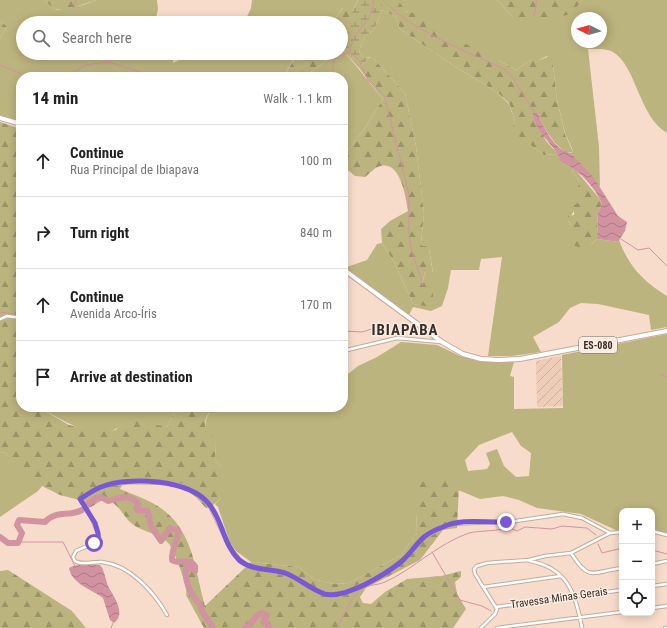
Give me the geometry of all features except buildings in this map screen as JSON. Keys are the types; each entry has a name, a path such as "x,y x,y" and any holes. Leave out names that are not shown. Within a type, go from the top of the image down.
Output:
{"main road":[{"path":"0,118 16,123"},
{"name":"ES-080","path":"348,273 442,342 471,357 511,360 558,353 667,331"}],"street":[{"path":"0,319 7,316 16,317"},
{"path":"348,350 397,338 442,342"},
{"path":"167,615 151,592 136,577 111,564 98,562 79,563 75,561 74,557 76,551 96,542 99,536 91,517 80,499 100,487 113,484 132,482 166,483 183,486 195,492 209,504 230,548 240,560 249,566 284,573 325,594 342,593 378,577 403,560 424,537 443,527 458,523 516,521 560,514 582,518 610,533"},
{"path":"480,628 495,614 496,607 474,571 477,566 497,562 529,560 545,556 571,553 610,533 619,532"},
{"path":"655,532 667,535"},
{"path":"571,553 579,566 586,572 592,573 619,568"},
{"path":"529,560 545,566 561,576 567,582 575,596 582,628"},
{"path":"655,563 667,561"},
{"path":"484,587 561,576"},
{"path":"655,586 667,584"},
{"name":"Travessa Minas Gerais","path":"496,607 619,590"},
{"path":"655,608 667,606"},
{"path":"498,628 619,612"}],"shaded area":[{"path":"561,356 563,406 537,407 536,361"}],"green space":[{"path":"0,0 45,0 57,10 83,5 96,0 157,0 158,9 156,16 16,16 16,60 173,60 173,63 179,60 293,60 286,72 16,72 16,120 0,115 0,39 7,26 0,21"},
{"path":"45,0 96,0 76,7 59,10 55,9"},
{"path":"252,0 358,0 352,12 346,5 337,16 247,16 251,8"},
{"path":"358,0 382,0 382,10 374,30 365,36 359,51 363,57 369,58 359,68 348,56 348,21"},
{"path":"382,0 398,0 406,12 414,13 426,23 481,52 485,57 489,55 516,70 531,60 539,60 553,55 556,59 553,64 557,100 565,134 573,152 566,153 557,145 546,130 538,113 534,117 546,141 558,154 544,155 512,131 515,121 509,103 497,92 454,66 400,29 396,17 382,10"},
{"path":"398,0 497,0 512,16 579,3 582,0 667,0 667,133 650,115 633,79 621,59 613,52 608,50 588,49 599,147 600,187 571,153 573,151 565,133 557,100 553,64 547,56 539,60 531,60 516,70 500,61 485,57 402,9"},
{"path":"497,0 582,0 571,12 571,14 538,22 512,16"},
{"path":"346,4 353,13 348,22 348,16 337,16"},
{"path":"382,10 396,17 400,29 454,66 497,92 509,104 515,121 513,131 544,155 558,154 565,163 574,168 572,171 580,182 582,201 578,204 568,221 572,226 572,233 591,245 597,239 618,242 619,240 632,266 651,285 667,296 667,327 651,330 649,315 598,304 581,303 570,308 559,322 533,337 541,352 512,356 488,356 502,257 481,259 479,270 451,270 448,288 442,306 431,311 413,307 409,315 348,271 348,267 367,260 377,244 382,243 394,262 413,304 430,306 433,283 422,284 425,272 433,272 429,249 427,246 422,246 421,242 424,214 416,146 405,93 373,58 363,57 359,51 365,36 374,30"},
{"path":"0,21 7,26 0,39"},
{"path":"348,56 383,99 365,128 348,150 348,72 311,72 327,60 348,60"},
{"path":"369,58 373,58 405,93 416,146 424,214 421,242 422,246 428,246 433,273 425,272 422,283 433,283 433,298 430,307 413,304 394,262 382,243 381,229 390,221 408,211 404,190 398,175 388,166 381,166 365,177 355,176 348,170 348,150 365,128 383,99 359,68"},
{"path":"327,60 311,72 286,72 293,61"},
{"path":"0,122 16,127 16,412 47,412 69,425 98,432 116,430 125,419 167,427 174,412 209,412 205,424 216,445 215,459 221,468 221,498 210,508 206,508 190,493 176,487 137,483 122,485 120,489 156,505 176,522 189,544 205,606 251,562 299,567 313,579 334,584 349,583 401,555 417,533 416,513 418,480 439,478 449,480 459,486 457,528 443,530 420,560 366,588 360,597 363,603 371,604 385,592 407,579 441,576 461,571 461,577 455,582 457,594 466,609 453,628 204,628 186,595 185,585 177,561 169,544 165,540 135,526 128,520 118,507 107,500 88,508 79,500 60,495 42,486 5,453 0,452"},
{"path":"574,168 599,198 602,204 598,212 597,239 587,249 575,246 572,240 572,226 568,221 568,216 574,215 574,205 582,201 577,190 580,182 572,171"},
{"path":"667,334 667,536 655,533 655,508 619,508 619,532 581,514 537,508 519,500 503,496 480,499 458,490 458,486 416,513 417,533 401,555 349,583 334,584 313,579 299,567 251,562 236,551 230,543 218,507 215,504 221,498 221,468 215,459 216,445 206,431 206,420 210,412 348,412 348,374 358,366 377,357 401,342 437,345 460,356 481,362 514,362 510,376 514,377 514,409 563,408 562,355","holes":["512,432 521,446 531,453 529,476 516,477 504,466 497,449 486,453 490,464 487,469 468,471 465,460 479,445"]},
{"path":"47,412 174,412 167,427 121,425 112,431 102,433 80,428"},
{"path":"0,452 5,453 43,485 38,491 0,517"},
{"path":"8,570 72,611 86,628 0,628 0,571"}],"water":[{"path":"533,113 538,113 543,125 555,144 560,149 571,153 594,178 618,216 627,222 625,231 618,242 597,239 598,212 602,204 599,198 590,184 578,172 572,167 559,161 560,158 557,153 540,132 534,120"},
{"path":"85,564 100,565 103,570 108,586 118,604 118,619 114,623 110,620 103,598 83,586 71,574 69,568"}],"waterway":[{"path":"74,8 76,0"},
{"path":"350,53 354,38 371,14 373,0"},
{"path":"383,0 395,11 424,31 504,69 511,75 535,113"},
{"path":"534,16 537,0"},
{"path":"348,53 350,53 359,60 368,80 384,95 408,190 409,238 423,285"},
{"path":"333,72 335,60"},
{"path":"73,72 86,65 108,62 140,72"},
{"path":"0,65 16,72"},
{"path":"621,239 638,250 649,248 667,266"},
{"path":"0,312 16,314"},
{"path":"348,331 362,332 375,328"},
{"path":"660,374 667,377"},
{"path":"86,506 96,498 101,497 108,501 125,497 132,498 139,504 136,508 137,510 148,511 151,526 161,541 170,528 178,530 172,560 178,562 186,561 195,566 195,571 188,566 186,567 187,582 191,592 200,604 202,611 213,628"},
{"path":"0,537 8,543 18,543 22,533 17,525 19,520 45,522 53,516 82,510"},
{"path":"337,628 352,599 359,591 368,586 382,583 396,577 446,543 469,533 499,530 508,527 517,531 525,527 552,529 562,526 587,528 596,535"},
{"path":"19,542 63,542 75,566"},
{"path":"598,544 602,553 619,549"},
{"path":"655,551 667,554"},
{"path":"432,552 460,600 482,606 491,611"},
{"path":"245,628 259,614 262,613 267,615 263,622 269,626 268,628"},
{"path":"111,628 113,623"}],"district":[{"name":"IBIAPABA","path":"405,330"}],"route":[{"path":"94,543 99,536 98,530 80,499 100,487 124,482 166,483 183,486 195,492 209,504 230,548 240,560 249,566 284,573 318,591 325,594 333,594 354,589 378,577 403,560 424,537 449,524 506,522"}]}
